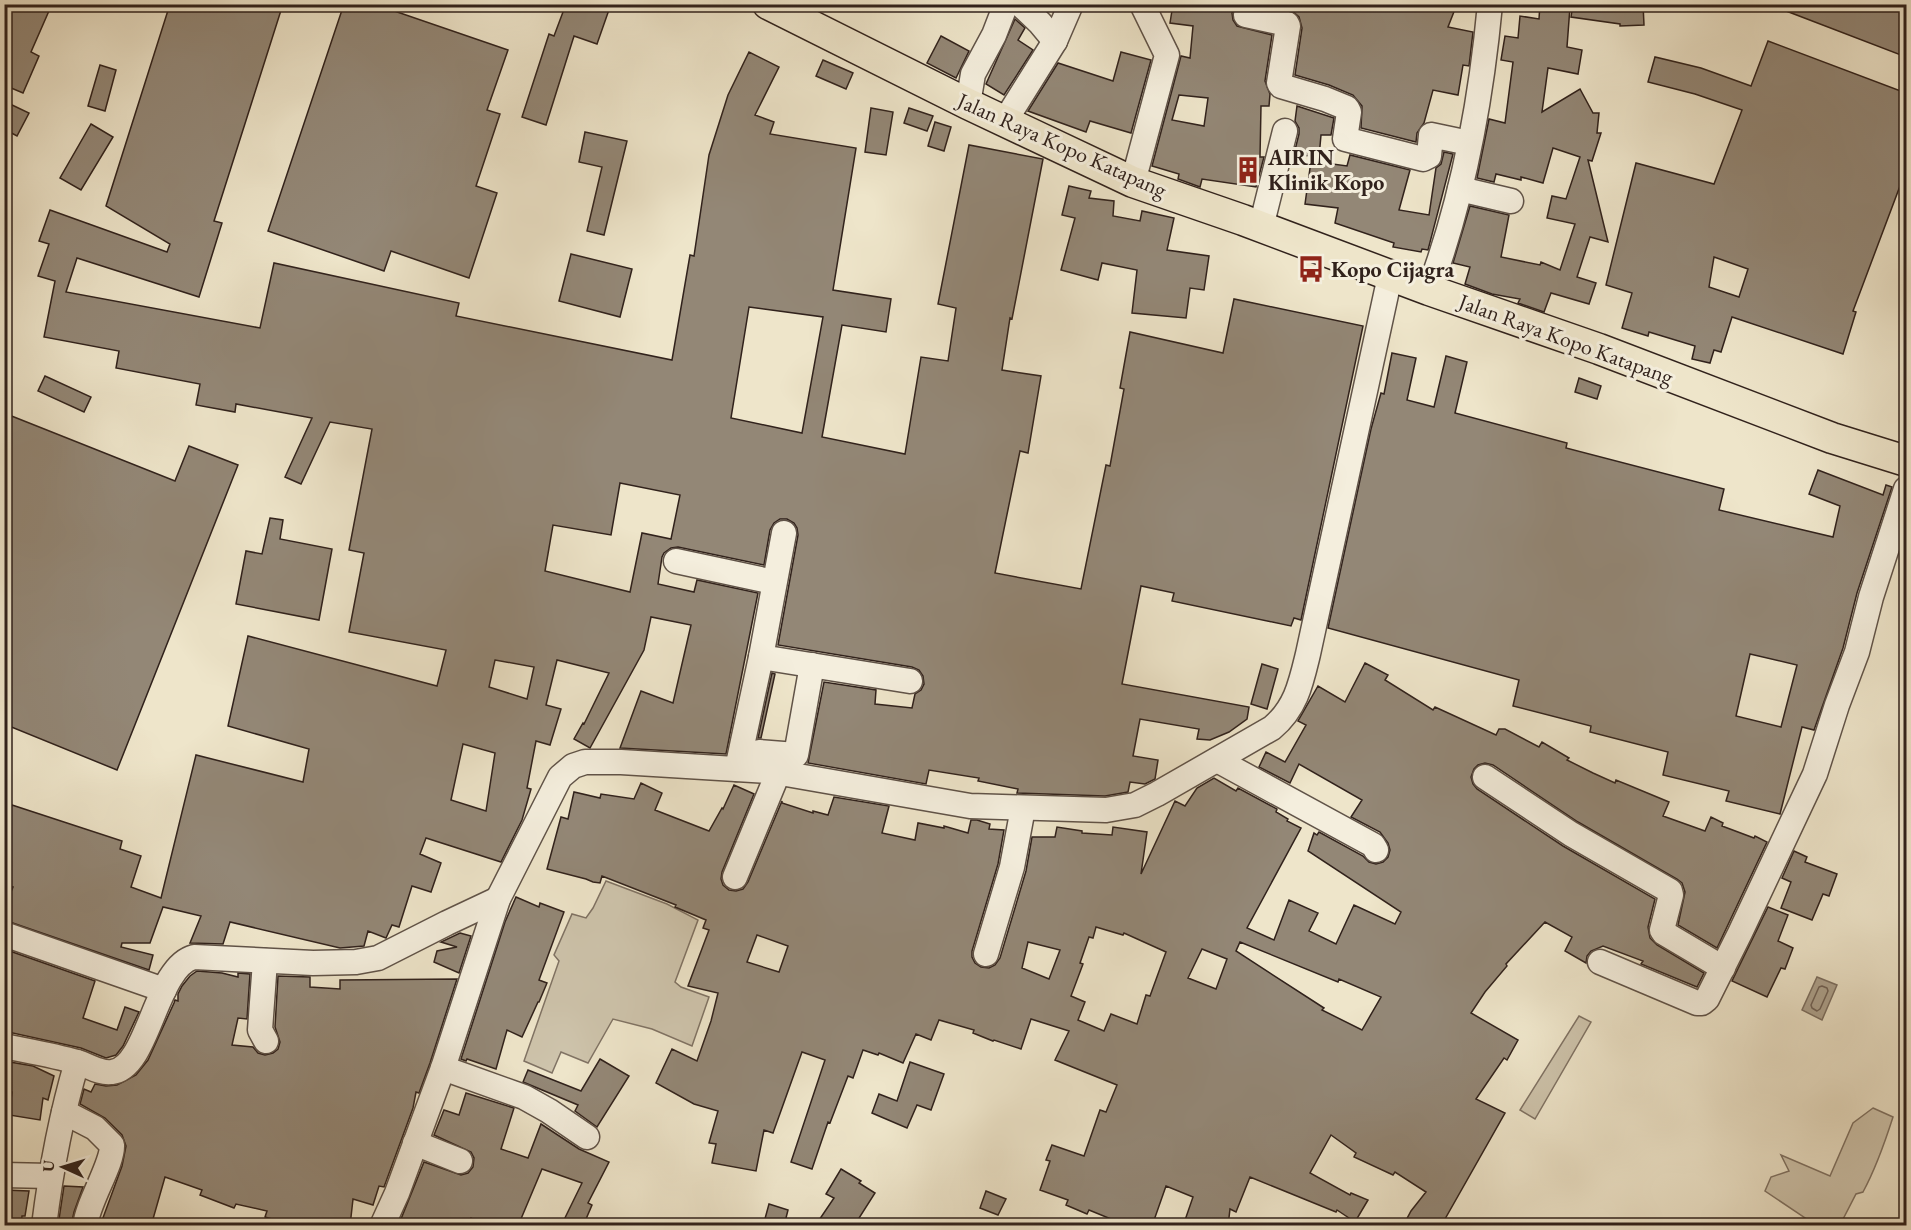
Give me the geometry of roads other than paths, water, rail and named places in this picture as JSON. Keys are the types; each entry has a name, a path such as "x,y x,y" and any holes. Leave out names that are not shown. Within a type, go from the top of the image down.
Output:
{"main road":[{"name":"Jalan Raya Kopo Katapang","path":"770,5 968,104 1133,182 1262,227 1429,290 1599,349 1832,438 1906,461"}],"street":[{"path":"968,104 973,74 994,35 1006,4"},
{"path":"1020,4 1054,40"},
{"path":"1005,121 1054,40 1071,4"},
{"path":"1133,182 1167,56 1142,4"},
{"path":"1429,290 1446,245 1460,189 1480,86 1490,4"},
{"path":"1246,15 1286,14 1288,26 1279,83 1281,86 1347,108 1345,139 1423,159 1429,156 1431,135 1469,143"},
{"path":"1262,227 1285,131"},
{"path":"1460,189 1511,201"},
{"path":"382,1226 397,1193 443,1068 498,899 560,777 577,764 621,762 737,769 778,773 970,806 1106,810 1135,805 1157,794 1278,723 1292,706 1299,691 1390,276"},
{"path":"1600,962 1697,1003 1702,1003 1707,999 1815,774 1857,652 1871,597 1906,489"},
{"path":"737,769 784,533"},
{"path":"676,561 774,582"},
{"path":"761,657 910,681"},
{"path":"759,753 796,755 812,665"},
{"path":"1217,760 1373,845 1376,850"},
{"path":"735,877 778,773"},
{"path":"1485,777 1579,839 1670,891 1663,926 1664,933 1723,968"},
{"path":"986,954 1012,867 1023,808"},
{"path":"4,1046 77,1062 106,1072 122,1070 142,1043 164,990 178,965 185,959 194,957 313,963 367,960 498,899"},
{"path":"4,934 164,990"},
{"path":"265,961 260,1030 266,1041"},
{"path":"44,1226 50,1176 63,1112 77,1062"},
{"path":"443,1068 524,1097 587,1137"},
{"path":"63,1112 95,1128 112,1145 110,1156 93,1198 86,1226"},
{"path":"415,1143 460,1161"},
{"path":"4,1175 50,1176"}],"water":[{"path":"1817,977 1837,985 1822,1020 1802,1010"}],"place":[{"name":"AIRIN Klinik Kopo","path":"1248,170"},
{"name":"Kopo Cijagra","path":"1311,269"}]}
